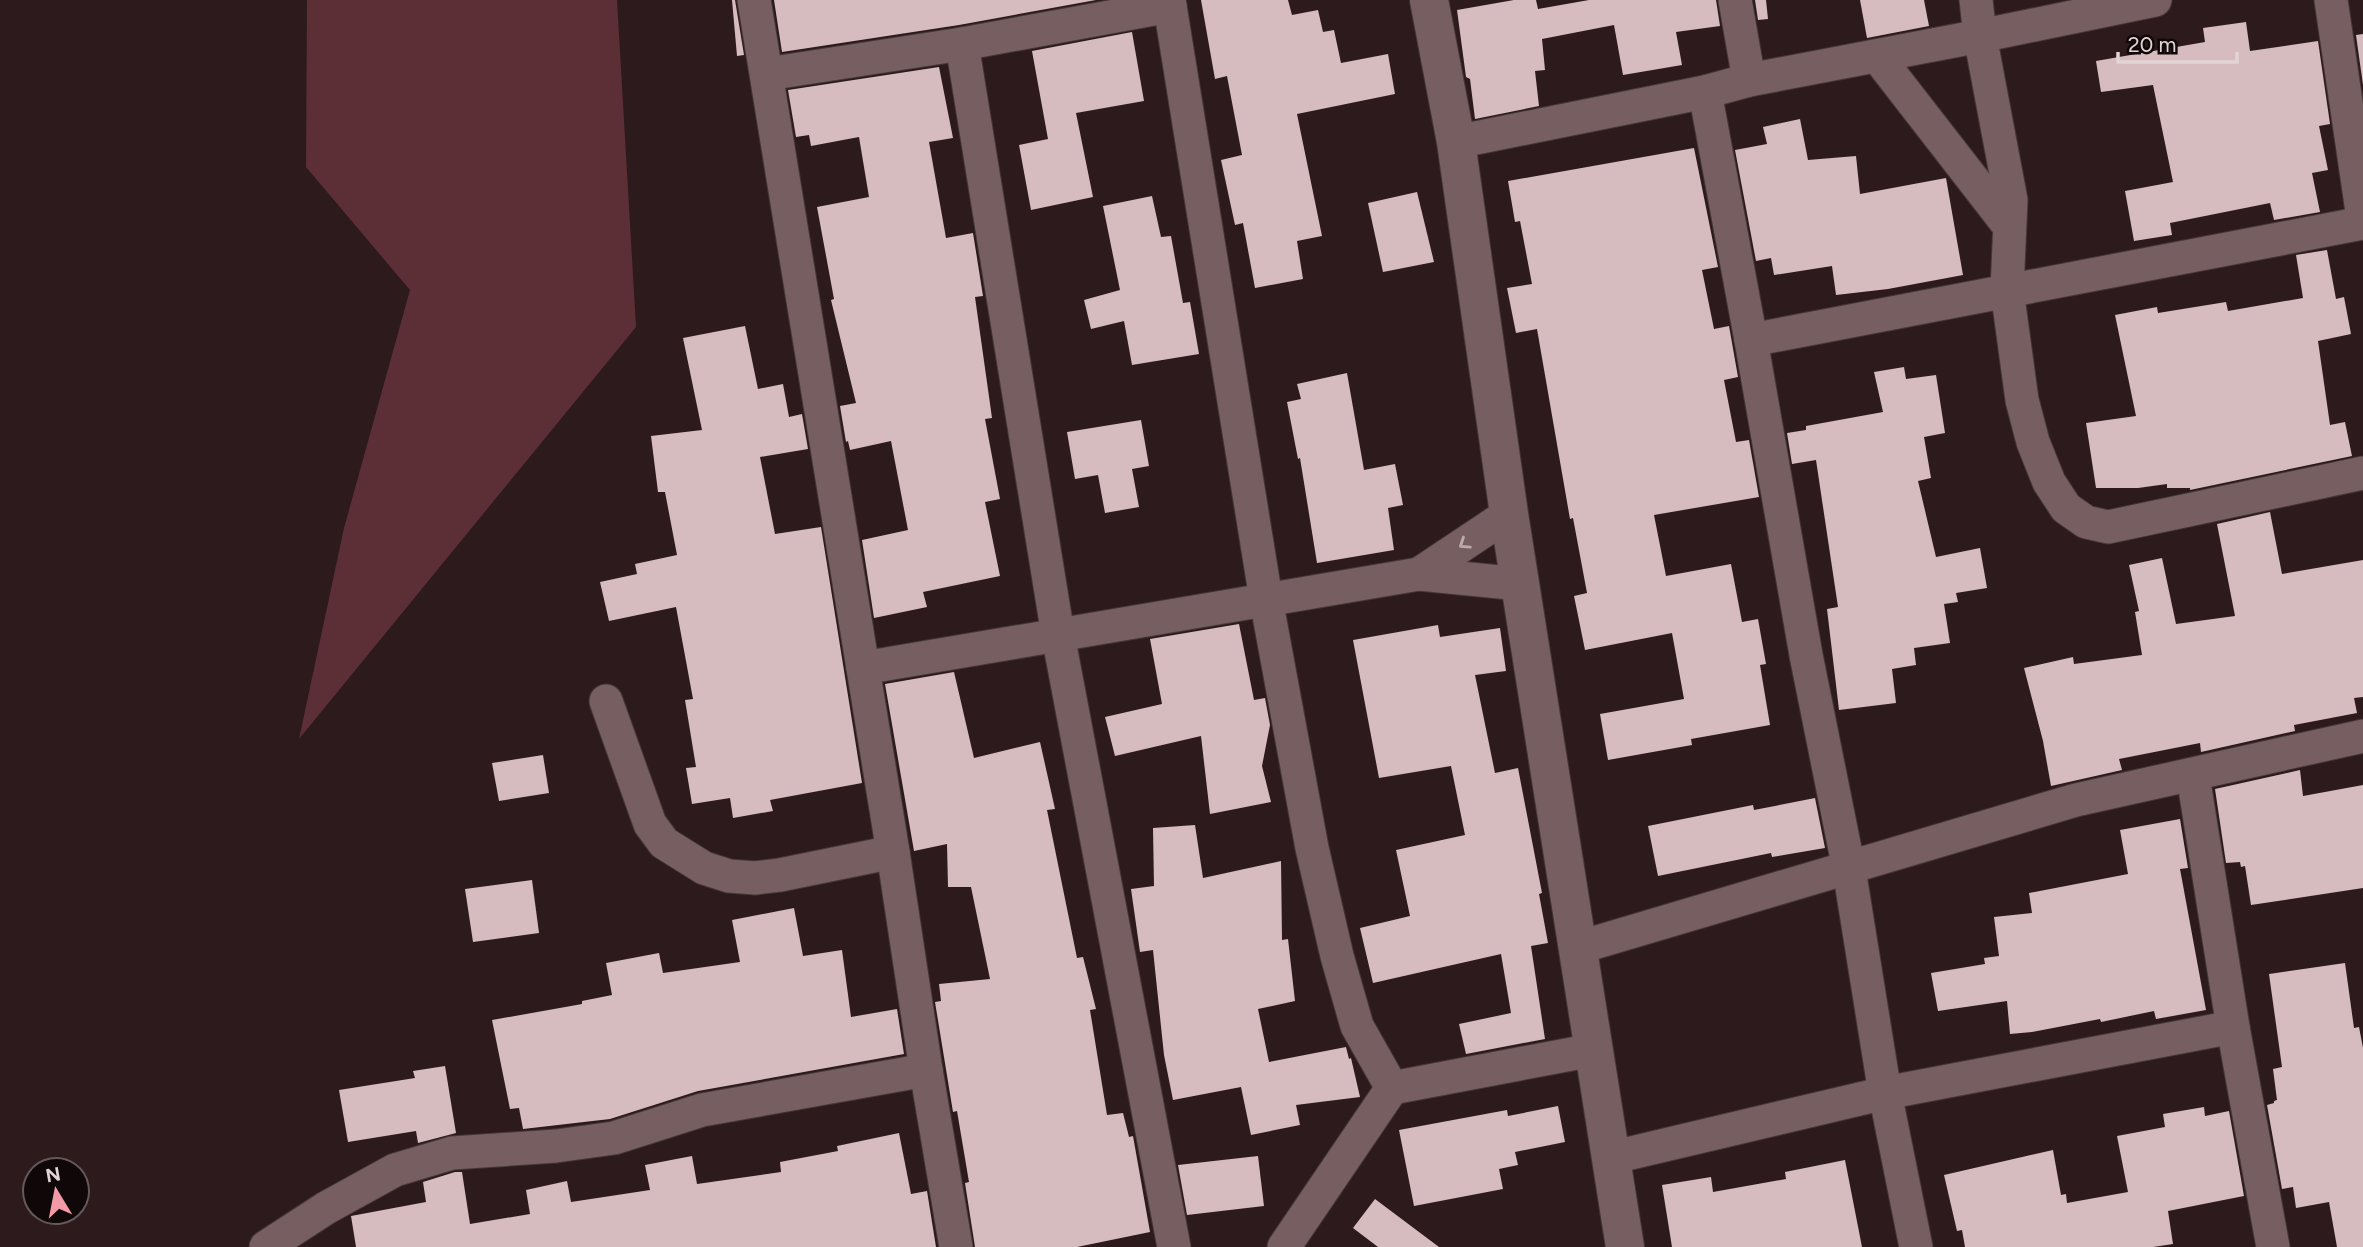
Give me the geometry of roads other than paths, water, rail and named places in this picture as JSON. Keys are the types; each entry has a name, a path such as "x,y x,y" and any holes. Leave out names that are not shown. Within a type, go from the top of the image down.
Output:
{"street":[{"path":"754,0 956,1247"},
{"path":"1429,0 1456,142 1509,514 1625,1247"},
{"path":"1735,0 1749,80"},
{"path":"1976,0 1980,36 2011,200 2007,290 2022,400 2033,442 2049,482 2066,508 2086,522 2108,527 2363,473"},
{"path":"1456,142 1705,92 1749,80 2155,0"},
{"path":"1751,340 2363,221 2331,0"},
{"path":"766,74 962,44 1170,3 1266,599 1312,848 1345,989 1357,1026 1392,1087"},
{"path":"962,44 1058,635 1174,1247"},
{"path":"1877,56 2009,226"},
{"path":"1705,92 1806,654 1849,869 1885,1093 1916,1247"},
{"path":"1419,574 1509,514"},
{"path":"863,667 1419,574 1520,584"},
{"path":"606,701 650,824 664,843 704,868 729,876 755,878 892,852"},
{"path":"1577,948 2076,800 2363,736"},
{"path":"2193,776 2233,1027 2273,1247"},
{"path":"1611,1158 1885,1093 2233,1027"},
{"path":"1284,1247 1392,1087 1593,1050"},
{"path":"266,1247 326,1208 395,1170 452,1153 556,1146 614,1138 702,1110 926,1070"}]}
